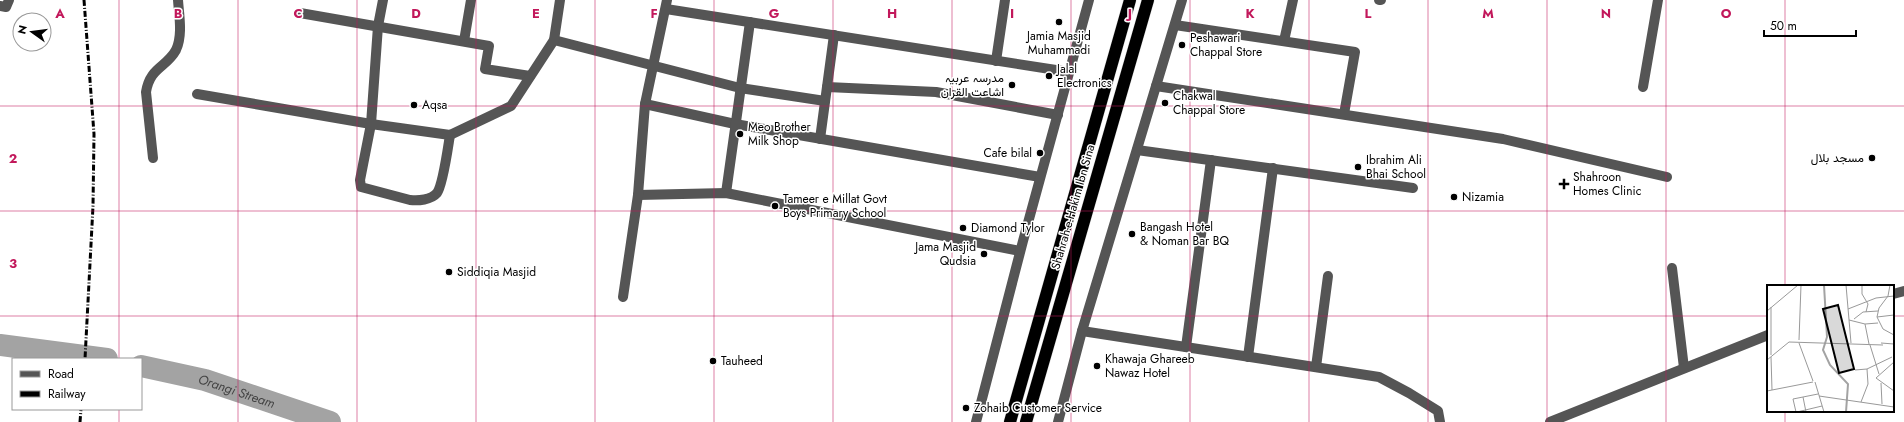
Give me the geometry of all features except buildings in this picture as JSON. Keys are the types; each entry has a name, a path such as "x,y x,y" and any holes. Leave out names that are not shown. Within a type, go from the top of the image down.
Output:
{"highway":[{"name":"Shahrah-e-Hakim Ibn Sina","path":"1010,422 1130,0"},
{"name":"Shahrah-e-Hakim Ibn Sina","path":"1026,422 1148,0"}],"street":[{"path":"0,6 6,7 9,0"},
{"path":"153,158 146,92 148,81 156,69 168,60 176,50 179,40 178,0"},
{"path":"383,0 378,26 371,124 360,180 361,187 410,200 418,201 432,197 439,187 450,135"},
{"path":"464,41 471,0"},
{"path":"197,94 371,124 450,135 511,106 554,40 560,0"},
{"path":"996,61 1006,0"},
{"path":"976,422 1020,251 1089,0"},
{"path":"1058,422 1082,331 1182,0"},
{"path":"1284,41 1293,0"},
{"path":"1643,87 1658,0"},
{"path":"624,297 638,195 645,104 667,4 750,22 1069,72"},
{"path":"300,13 489,46 485,69 530,76"},
{"path":"726,193 750,22"},
{"path":"1175,25 1355,52 1344,114"},
{"path":"820,138 834,35"},
{"path":"554,40 740,88 825,101"},
{"path":"1156,86 1504,138 1668,177"},
{"path":"827,87 936,92 1058,114"},
{"path":"645,104 735,124 1040,177"},
{"path":"1137,150 1413,188"},
{"path":"1186,347 1211,160"},
{"path":"1248,357 1273,168"},
{"path":"638,195 726,193 1020,251"},
{"path":"1672,268 1684,368"},
{"path":"1316,367 1328,276"},
{"path":"1894,294 1904,291"},
{"path":"1082,331 1379,377 1409,393 1438,412 1440,422"},
{"path":"1550,422 1767,335"}],"waterway":[{"name":"Orangi Stream","path":"0,345 99,358"},
{"name":"Orangi Stream","path":"142,366 205,380 330,422"}],"railway":[{"path":"84,0 94,134 93,206 85,358"},
{"path":"80,422 81,410"}],"place":[{"name":"Jamia Masjid Muhammadi","path":"1059,22"},
{"name":"Peshawari Chappal Store","path":"1182,45"},
{"name":"Jalal Electronics","path":"1049,76"},
{"name":"مدرسہ عربیہ اشاعت القران","path":"1012,85"},
{"name":"Chakwal Chappal Store","path":"1165,103"},
{"name":"Aqsa","path":"414,105"},
{"name":"Meo Brother Milk Shop","path":"740,134"},
{"name":"Cafe bilal","path":"1040,153"},
{"name":"مسجد بلال","path":"1872,158"},
{"name":"Ibrahim Ali Bhai School","path":"1358,167"},
{"name":"Shahroon Homes Clinic","path":"1564,184"},
{"name":"Nizamia","path":"1454,197"},
{"name":"Tameer e Millat Govt Boys Primary School","path":"775,206"},
{"name":"Diamond Tylor","path":"963,228"},
{"name":"Bangash Hotel & Noman Bar BQ","path":"1132,234"},
{"name":"Jama Masjid Qudsia","path":"984,254"},
{"name":"Siddiqia Masjid","path":"449,272"},
{"name":"Tauheed","path":"713,361"},
{"name":"Khawaja Ghareeb Nawaz Hotel","path":"1097,366"},
{"name":"Zohaib Customer Service","path":"966,408"}]}
